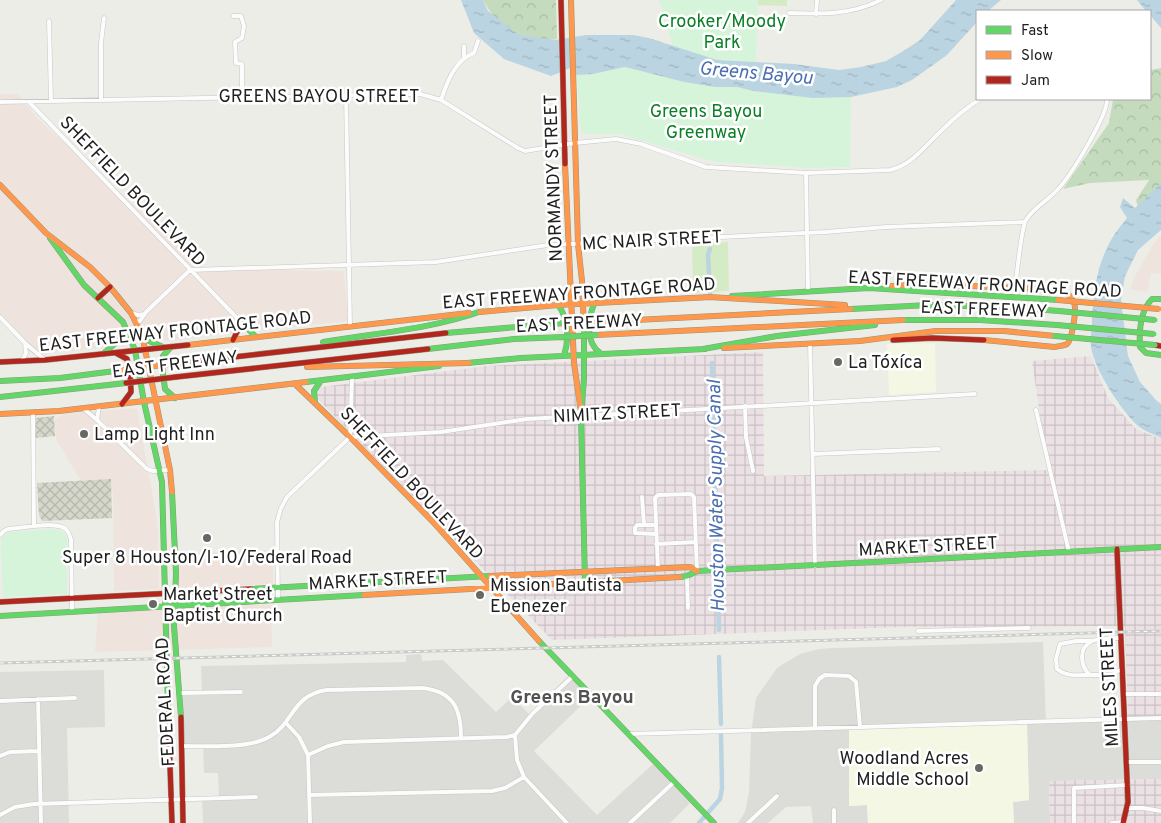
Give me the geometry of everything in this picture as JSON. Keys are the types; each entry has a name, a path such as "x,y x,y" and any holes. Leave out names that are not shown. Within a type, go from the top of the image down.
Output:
{"main road":[{"name":"NORMANDY STREET","path":"561,0 568,245 575,389 581,415"},
{"name":"NORMANDY STREET","path":"571,0 578,244 582,268 585,355 584,394 581,415 585,582"},
{"name":"FEDERAL ROAD","path":"0,185 46,232 110,287 131,313 142,335 170,470 174,519 174,626 180,694 183,823"},
{"name":"FEDERAL ROAD","path":"46,232 84,285 123,322 135,350 144,402 160,471 163,495 172,823"},
{"path":"69,264 77,257"},
{"path":"0,414 84,409 517,358 959,338 1055,347 1067,344 1071,339 1075,304 1068,293 1060,290 927,284 869,288"},
{"path":"98,298 110,287"},
{"name":"EAST FREEWAY FRONTAGE ROAD","path":"0,362 103,354 558,305 808,290 869,288 1058,300 1160,309"},
{"path":"709,297 873,307"},
{"path":"1161,299 1152,299 1145,306 1139,339 1140,347 1146,353 1161,355"},
{"path":"594,304 590,316 591,344 595,351 601,354"},
{"path":"558,305 565,316 567,345 564,356"},
{"name":"EAST FREEWAY","path":"0,379 50,378 478,329 873,307 967,306 1158,320"},
{"path":"238,356 428,325 482,312"},
{"path":"233,340 238,330 239,320"},
{"name":"SHEFFIELD BOULEVARD","path":"239,320 256,337"},
{"path":"703,349 778,336 854,328 905,320"},
{"name":"EAST FREEWAY","path":"0,397 514,340 596,335 905,320 980,320 1161,334"},
{"path":"123,322 136,322"},
{"path":"103,354 120,339 126,329"},
{"path":"860,341 936,331 1004,331 1158,346"},
{"path":"142,335 149,341 163,347"},
{"path":"172,346 164,352 162,360 164,389 174,398"},
{"path":"114,352 124,356 128,362 131,392 122,404"},
{"path":"264,367 469,363"},
{"name":"SHEFFIELD BOULEVARD","path":"316,402 314,391 320,382"},
{"name":"SHEFFIELD BOULEVARD","path":"296,384 350,436 435,524 527,630 712,822"},
{"name":"MARKET STREET","path":"0,616 165,605 660,579 687,576 697,571 1161,547"},
{"name":"MILES STREET","path":"1117,549 1128,785 1128,808 1123,822"},
{"name":"MARKET STREET","path":"0,602 585,571 690,567 697,571"},
{"path":"167,694 180,694"},
{"path":"169,747 182,746"}],"street":[{"path":"816,14 817,0"},
{"path":"790,13 832,14 852,11 881,0"},
{"path":"233,16 241,16 244,26 242,38 234,42 236,63 242,64 242,96"},
{"path":"101,100 101,43 104,18"},
{"path":"48,21 51,101"},
{"path":"441,100 447,82 464,57 474,53 478,40"},
{"path":"464,46 464,57"},
{"name":"GREENS BAYOU STREET","path":"0,102 420,94 441,100 518,148 525,150 616,138 641,144 706,167 806,173 900,168 910,162 958,115 979,100"},
{"path":"346,95 350,326"},
{"path":"1015,288 1025,222 1034,210 1048,200 1061,186 1103,117 1108,104 1107,100"},
{"name":"SHEFFIELD BOULEVARD","path":"29,102 239,320"},
{"path":"806,173 808,290"},
{"name":"MC NAIR STREET","path":"190,270 436,262 531,247 886,227 1025,222"},
{"path":"136,322 140,321 190,270"},
{"path":"131,313 145,314"},
{"path":"0,317 44,360"},
{"path":"22,361 26,353 25,343"},
{"path":"810,344 815,566"},
{"path":"278,600 277,522 280,508 287,498 350,436 352,378"},
{"name":"NIMITZ STREET","path":"350,436 440,432 508,421 581,415 975,394"},
{"path":"746,406 746,437 753,471"},
{"path":"97,420 99,407"},
{"path":"84,409 147,469 170,470"},
{"path":"1036,410 1069,552"},
{"path":"34,413 34,526"},
{"path":"813,454 939,449"},
{"path":"658,568 656,496 693,495 697,571"},
{"path":"642,497 644,525"},
{"path":"656,525 635,526 635,533 656,534"},
{"path":"0,535 8,529 34,526 64,527 69,533 72,611"},
{"path":"656,544 696,542"},
{"path":"687,576 688,608"},
{"path":"918,631 1029,628"},
{"path":"1121,638 1060,644 1056,660 1057,669 1068,676 1113,675 1117,671 1122,670"},
{"path":"1090,675 1083,665 1082,656 1084,648 1093,641"},
{"path":"815,728 814,686 819,678 825,675 849,676 856,682 860,727"},
{"path":"308,755 328,746 344,742 507,737 515,735 533,713 572,677"},
{"path":"182,746 255,743 273,735 286,723 295,707 310,695 321,691 423,688 435,689 452,701 460,715 461,738"},
{"path":"180,694 242,692"},
{"path":"1124,694 1161,694"},
{"path":"0,701 75,698"},
{"path":"38,699 41,823"},
{"path":"628,734 1161,718"},
{"path":"286,723 298,737 308,755 310,823"},
{"path":"515,735 518,760 524,777 566,823"},
{"path":"0,756 10,752 39,750"},
{"path":"1126,762 1161,762"},
{"path":"309,796 492,790 505,788 524,777"},
{"path":"630,823 673,783"},
{"path":"1074,823 1074,788 1128,785"},
{"path":"748,823 777,796"},
{"path":"0,815 15,807 40,804 256,797"},
{"path":"1128,808 1161,811"},
{"path":"834,810 834,823"},
{"path":"1112,823 1123,822"}],"shaded area":[{"path":"0,94 18,94 38,119 206,269 344,271 348,321 33,355 0,318"},
{"path":"1161,235 1161,274 1151,273 1148,292 1130,289 1152,246"},
{"path":"935,343 936,392 889,395 887,344"},
{"path":"763,352 764,476 1048,470 1032,361 1091,356 1108,398 1136,429 1161,439 1161,720 1128,721 1125,626 903,627 552,640 317,398 317,391 321,387 487,366"},
{"path":"137,408 158,526 159,589 114,591 113,490 80,479 56,440 55,419 63,414"},
{"path":"54,416 55,436 35,438 36,418"},
{"path":"111,479 112,518 42,521 39,515 37,483"},
{"path":"273,550 273,584 179,588 179,554"},
{"path":"271,605 272,647 95,652 98,612 180,607"},
{"path":"1043,642 1046,723 1161,720 1161,779 1049,781 1050,823 1014,823 1013,802 1029,800 1027,724 849,728 850,806 867,805 868,823 813,823 811,806 786,807 768,823 738,823 745,812 749,792 751,734 756,698 777,668 800,654 819,649 834,648"},
{"path":"421,654 422,661 443,660 496,712 512,697 529,714 568,676 589,698 534,751 597,815 653,764 690,803 670,823 203,823 202,797 219,796 218,773 204,773 203,744 184,744 183,696 202,695 201,666 406,662 406,655"},
{"path":"104,670 105,727 67,728 69,823 0,823 0,672"},
{"name":"Woodland Acres Middle School","path":"1027,724 1029,800 1013,802 1014,823 868,823 867,805 849,806 849,728"},
{"path":"1161,779 1161,823 1050,823 1049,781"}],"green space":[{"path":"483,0 556,0 557,39 533,41 502,31"},
{"name":"Crooker/Moody Park","path":"659,0 758,0 756,65 723,63 674,50"},
{"path":"758,0 787,0 787,6 758,5"},
{"name":"Greens Bayou Greenway","path":"624,67 684,82 715,87 737,87 753,91 807,97 851,97 850,167 808,168 720,162 619,134 582,134 577,75 593,74"},
{"path":"1161,68 1161,183 1139,211 1136,200 1149,180 1090,183 1063,189 1109,123 1113,100 1151,100 1151,70"},
{"path":"728,242 729,291 693,293 692,244"},
{"path":"50,529 62,531 67,537 67,594 3,597 2,537 9,532"}],"water":[{"path":"461,0 483,0 488,11 519,35 556,40 586,35 633,35 649,38 717,60 794,64 839,70 886,61 905,50 920,40 956,0 1001,0 989,10 976,10 976,23 947,55 912,80 897,87 851,97 813,98 753,91 737,87 715,87 684,82 625,67 593,74 577,75 570,68 551,76 504,59 474,33"},
{"path":"1137,0 1161,0 1161,28 1151,16 1151,10 1145,10"},
{"path":"1161,183 1161,230 1138,250 1125,276 1121,300 1128,356 1140,382 1161,404 1161,438 1137,425 1116,400 1097,366 1093,356 1091,340 1093,305 1100,265 1110,241 1127,218 1120,207 1123,198 1135,208"}],"waterway":[{"name":"Houston Water Supply Canal","path":"710,249 708,255 710,293"},
{"name":"Houston Water Supply Canal","path":"712,363 719,630"},
{"name":"Houston Water Supply Canal","path":"719,657 721,724"},
{"name":"Houston Water Supply Canal","path":"699,823 720,799 722,788 721,735"}],"railway":[{"path":"0,663 1161,631"}],"traffic: fast":[{"path":"50,238 84,285 123,322 135,350 144,402 162,482 168,708"},
{"path":"732,296 869,288 1058,300"},
{"path":"1161,299 1152,299 1148,304 1140,328 1140,347 1146,353 1161,355"},
{"path":"594,304 590,316 589,330 592,343 600,353"},
{"path":"558,305 562,311 567,330 564,356"},
{"path":"851,309 929,305 1007,307 1059,311"},
{"path":"323,342 404,330 444,322 482,311"},
{"path":"1059,311 1155,320"},
{"path":"239,320 256,337"},
{"path":"903,320 980,320 1057,325"},
{"path":"446,333 565,323"},
{"path":"703,349 777,336 875,325"},
{"path":"1057,325 1154,334"},
{"path":"584,328 584,379 581,415 585,582"},
{"path":"103,354 120,339 126,329"},
{"path":"142,335 149,341 163,347"},
{"path":"564,337 596,335"},
{"path":"1055,336 1155,345"},
{"path":"428,349 514,339 564,337"},
{"path":"171,347 163,356 162,366 165,389 175,398"},
{"path":"467,363 521,358 705,349"},
{"path":"306,382 439,366"},
{"path":"0,381 60,378 123,370"},
{"path":"315,402 314,391 320,382"},
{"path":"0,397 126,383"},
{"path":"172,492 176,573 174,626 181,717"},
{"path":"680,577 697,571 1161,547"},
{"path":"251,589 490,576"},
{"path":"0,616 364,595"},
{"path":"539,641 714,823"}],"traffic: slow":[{"path":"571,0 578,244 584,328"},
{"path":"565,164 574,363 581,412"},
{"path":"0,185 46,233 90,267 110,287 131,313 142,335 170,470 172,492"},
{"path":"892,286 927,284 1060,290 1072,298 1075,311 1072,331 1066,345 1055,347 984,340"},
{"path":"709,297 845,305"},
{"path":"480,312 558,305 711,297"},
{"path":"1058,300 1159,309"},
{"path":"596,322 851,309"},
{"path":"188,345 469,313"},
{"path":"596,335 903,320"},
{"path":"565,323 596,322"},
{"path":"724,348 860,341 936,331 1004,331 1055,336"},
{"path":"307,367 469,363"},
{"path":"123,370 171,364"},
{"path":"0,414 59,411 306,382"},
{"path":"296,385 435,524 539,641"},
{"path":"490,576 690,567 697,571"},
{"path":"364,595 680,577"}],"traffic: jam":[{"path":"561,0 565,164"},
{"path":"98,298 110,287"},
{"path":"233,340 238,330 239,320"},
{"path":"171,364 446,333"},
{"path":"893,340 933,338 984,340"},
{"path":"0,362 45,360 188,345"},
{"path":"1155,345 1161,346"},
{"path":"176,377 428,349"},
{"path":"116,353 127,359 130,370 131,392 122,404"},
{"path":"126,383 176,377"},
{"path":"1117,549 1128,802 1123,823"},
{"path":"0,602 251,589"},
{"path":"168,708 172,823"},
{"path":"181,717 183,823"}],"place":[{"name":"La Tóxíca","path":"838,362"},
{"name":"Lamp Light Inn","path":"84,434"},
{"name":"Super 8 Houston/I-10/Federal Road","path":"207,538"},
{"name":"Mission Bautista Ebenezer","path":"480,595"},
{"name":"Market Street Baptist Church","path":"153,604"},
{"name":"Woodland Acres Middle School","path":"979,768"}],"district":[{"name":"Greens Bayou","path":"572,696"}]}
